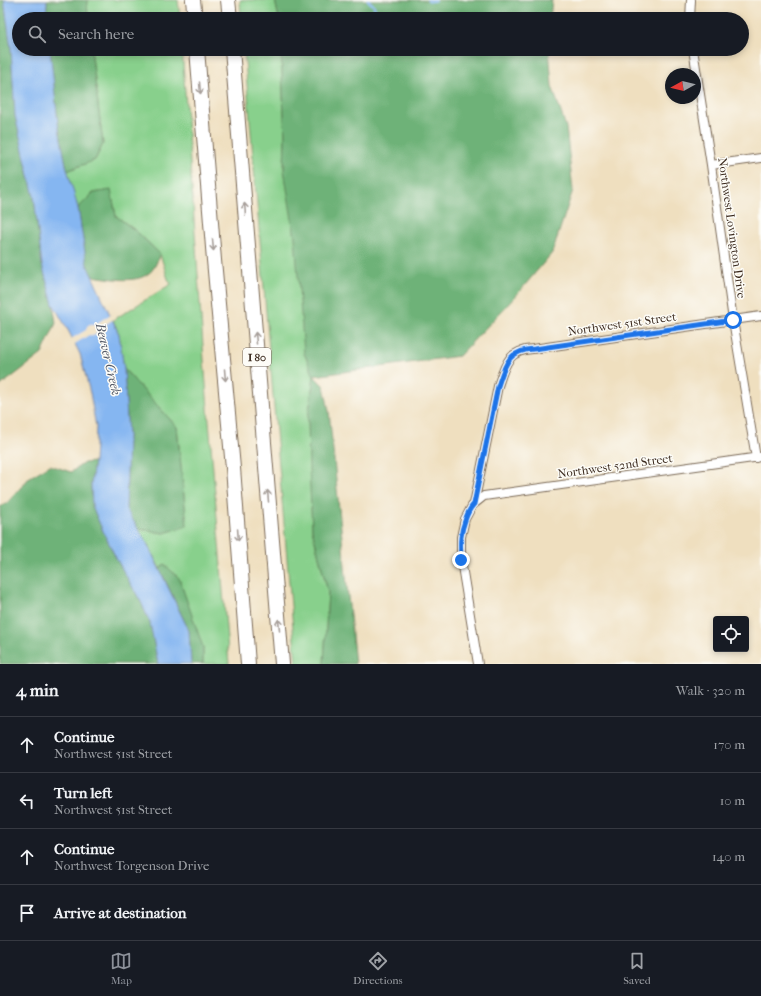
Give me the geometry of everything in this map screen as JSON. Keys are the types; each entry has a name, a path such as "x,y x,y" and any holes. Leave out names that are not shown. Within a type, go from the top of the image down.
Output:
{"highway":[{"path":"193,0 194,12"},
{"path":"228,0 229,12"},
{"path":"198,56 233,468 248,664"},
{"name":"I 80","path":"233,56 282,664"}],"street":[{"path":"690,12 691,0"},
{"name":"Northwest Lovington Drive","path":"694,56 733,320 759,458"},
{"path":"711,165 761,158"},
{"name":"Northwest 51st Street","path":"478,664 461,560 461,537 465,519 474,504 498,386 504,368 509,359 516,353 525,350 761,316"},
{"name":"Northwest 52nd Street","path":"474,504 484,496 759,458"}],"green space":[{"path":"0,0 4,0 11,49 15,116 34,197 42,265 53,304 56,323 42,354 0,386"},
{"path":"47,0 87,0 88,12 46,12"},
{"path":"87,0 178,0 179,12 88,12"},
{"path":"240,0 275,0 278,12 241,12"},
{"path":"275,0 552,0 551,12 278,12"},
{"path":"51,56 92,56 103,144 95,160 67,171 58,123"},
{"path":"92,56 182,56 204,360 229,664 203,664 203,647 165,564 160,569 146,541 138,529 164,533 187,526 177,427 124,369 119,334 113,320 171,284 160,254 136,231 116,216 111,191 93,193 78,208 67,171 95,160 103,144"},
{"path":"245,56 281,56 285,138 284,169 366,113 304,353 314,376 308,418 312,529 328,592 324,664 296,664"},
{"path":"281,56 550,56 552,86 566,127 573,190 552,253 514,298 459,356 314,376 304,353 295,238 284,170 285,138"},
{"path":"111,190 116,216 136,231 160,254 153,269 141,278 124,280 92,276 87,265 78,208 93,193"},
{"path":"124,369 177,427 187,526 164,533 138,529 126,509 128,435"},
{"path":"314,376 324,386 329,411 355,664 324,664 328,592 312,529 309,467 308,418"},
{"path":"94,462 91,485 92,506 117,560 141,602 150,623 158,664 0,664 0,507 7,503 30,477 50,465 71,472 84,463"},
{"path":"164,564 179,578 203,647 203,664 191,664 189,631 160,569"}],"water":[{"name":"Beaver Creek","path":"4,0 47,0 46,12 12,12 12,56 51,56 58,123 66,165 78,208 87,265 119,334 124,369 128,435 126,509 146,541 189,631 191,664 158,664 150,623 141,602 117,560 92,506 91,485 96,427 90,393 80,354 53,304 42,265 34,197 15,116 11,49"}],"pier":[{"path":"111,314 114,319 97,330 96,334 93,336 89,335 73,345 71,339 86,330 87,326 90,324 94,325"}],"waterway":[{"path":"368,0 374,6 375,12"},
{"path":"428,0 435,0"}],"route":[{"path":"461,560 461,537 465,519 474,504 498,386 504,368 509,359 516,353 525,350 733,320"}]}
